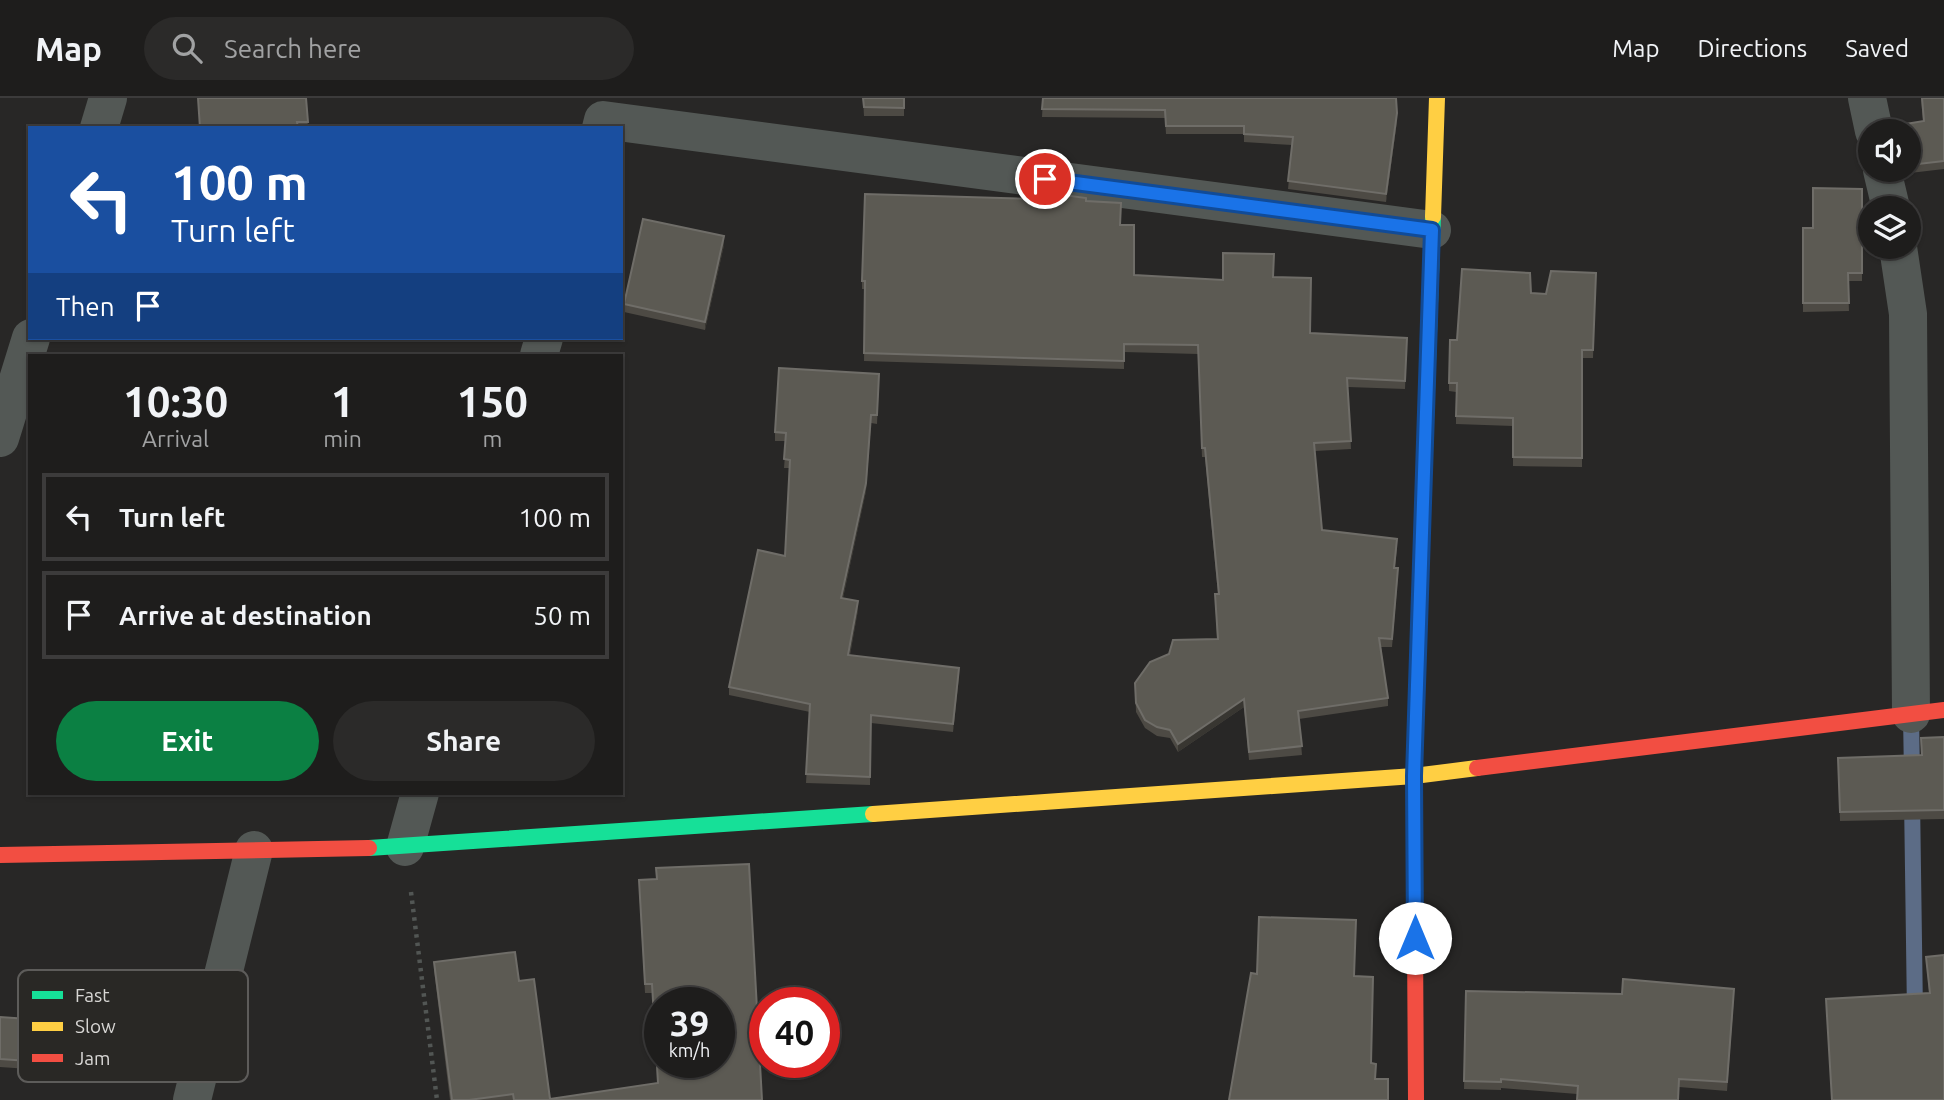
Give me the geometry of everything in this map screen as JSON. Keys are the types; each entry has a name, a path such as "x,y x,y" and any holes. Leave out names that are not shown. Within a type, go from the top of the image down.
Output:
{"street":[{"path":"100,126 108,98"},
{"path":"1416,1100 1414,776 1437,98"},
{"path":"1867,98 1871,119"},
{"path":"602,126 603,120 1432,230"},
{"path":"0,855 405,847 1414,776 1928,712 1908,314 1900,259"},
{"path":"0,438 7,390 30,340"},
{"path":"405,847 419,795"},
{"path":"224,970 254,850"},
{"path":"192,1100 196,1082"}],"path":[{"path":"405,847 437,1100"}],"building":[{"path":"198,98 306,98 308,122 297,122 298,126 200,126"},
{"path":"863,98 904,98 904,108 864,107"},
{"path":"1043,98 1396,98 1397,113 1386,194 1288,181 1293,137 1244,134 1244,126 1166,126 1165,110 1042,109"},
{"path":"1922,98 1944,98 1944,161 1921,164 1921,121 1924,121"},
{"path":"1813,188 1862,189 1862,196 1858,196 1858,259 1862,259 1862,273 1848,273 1849,303 1803,303 1803,228 1813,228"},
{"path":"1034,191 1086,198 1086,201 1121,203 1120,225 1134,225 1134,275 1223,280 1223,253 1274,254 1273,277 1311,278 1310,333 1407,338 1405,381 1347,378 1351,441 1314,443 1322,530 1397,539 1394,568 1398,568 1392,639 1379,638 1388,698 1298,711 1302,746 1249,752 1244,699 1178,744 1170,730 1145,720 1136,703 1135,683 1150,662 1169,654 1173,640 1218,639 1215,594 1219,594 1205,448 1202,448 1198,345 1124,344 1124,361 864,353 865,281 862,281 865,194 1033,199"},
{"path":"643,219 724,236 705,322 624,304"},
{"path":"1462,269 1530,273 1531,293 1546,294 1551,271 1596,273 1593,350 1582,350 1582,458 1513,457 1513,418 1456,416 1457,383 1449,383 1450,340 1457,340"},
{"path":"779,368 879,374 877,415 871,415 866,483 841,598 858,601 848,655 959,668 953,724 871,715 870,777 806,774 810,704 729,687 758,550 785,556 790,460 784,459 786,433 775,432"},
{"path":"1944,737 1944,810 1840,812 1838,758 1922,755 1921,738"},
{"path":"749,864 756,987 749,987 749,1078 761,1078 762,1100 514,1100 513,1094 452,1100 434,962 515,952 519,981 534,979 550,1099 658,1083 658,1078 735,1078 735,987 652,987 652,984 645,984 639,880 657,879 656,868"},
{"path":"1259,917 1356,920 1354,976 1373,977 1371,1063 1376,1064 1375,1079 1388,1079 1388,1100 1229,1100 1251,973 1257,974"},
{"path":"1944,955 1944,1100 1832,1100 1826,999 1930,993 1926,957"},
{"path":"1623,979 1734,989 1727,1082 1679,1079 1678,1100 1577,1100 1578,1086 1501,1079 1501,1082 1464,1081 1466,991 1622,994"},
{"path":"0,1017 18,1018 18,1060 0,1059"}],"waterway":[{"path":"1911,714 1912,776"},
{"path":"1912,798 1915,1014"}],"traffic: fast":[{"path":"1423,505 1433,217"},
{"path":"369,848 873,814"}],"traffic: slow":[{"path":"1433,217 1437,98"},
{"path":"873,814 1414,776 1477,768"}],"traffic: jam":[{"path":"1416,1100 1414,776 1423,505"},
{"path":"1477,768 1944,710"},
{"path":"0,855 369,848"}],"route":[{"path":"1045,179 1432,230 1414,776 1415,938"}]}
